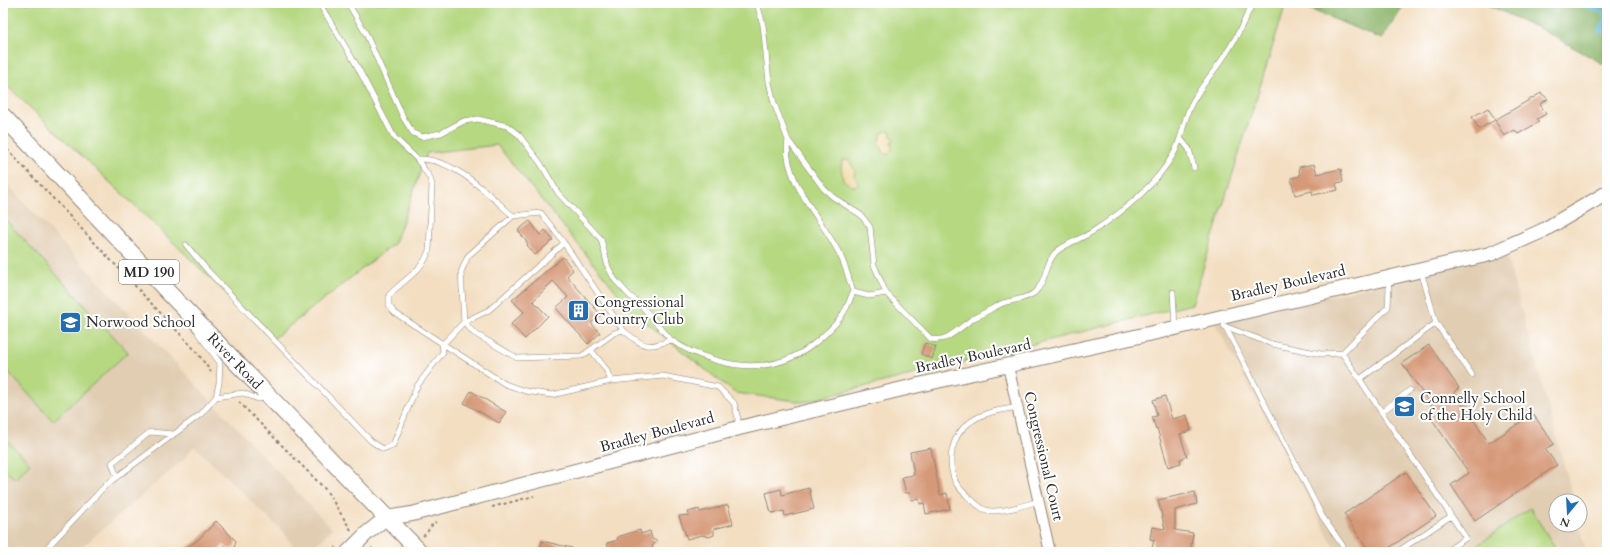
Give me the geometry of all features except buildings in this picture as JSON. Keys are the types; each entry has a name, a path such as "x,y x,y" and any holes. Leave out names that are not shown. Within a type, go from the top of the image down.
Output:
{"main road":[{"name":"River Road","path":"3,116 168,292 420,552"},
{"name":"Bradley Boulevard","path":"386,518 412,514 736,429 919,385 1175,328 1221,322 1386,278 1490,254 1542,231 1607,193"},
{"path":"348,552 386,518"}],"street":[{"name":"Congressional Court","path":"1008,366 1050,552"}],"lane":[{"path":"319,3 357,66 394,137 418,159 432,185 429,250 426,261 416,272 389,294 389,306 400,317 504,384 525,391 552,395 611,382 663,376 718,387 734,403 738,419 736,429"},
{"path":"348,3 366,34 412,133 422,137 441,133 464,121 478,119 507,126 519,135 541,164 558,193 601,239 608,267 615,280 629,295 641,304 671,340 682,348 696,355 728,364 753,367 778,363 801,354 832,329 845,312 853,292 841,255 799,187 790,167 787,147 788,140"},
{"path":"757,3 763,25 769,82 774,103 788,140 824,189 833,198 861,215 870,227 874,266 886,293 931,339 939,340 950,335 974,318 1003,303 1030,295 1036,291 1043,279 1048,261 1057,252 1120,213 1150,185 1173,155 1192,102 1232,44 1253,3"},
{"path":"1180,138 1189,149 1194,168"},
{"path":"418,159 425,159 452,167 489,194 513,216"},
{"path":"623,330 614,333 582,356 517,358 474,333 464,322 461,272 468,256 513,216 541,213 564,243 623,330 639,343 649,347 671,340"},
{"path":"442,345 464,322 489,310 564,243"},
{"path":"186,245 208,271 371,442 383,449 393,446 417,386 443,352 442,345"},
{"path":"1421,270 1436,322 1472,375"},
{"path":"1221,322 1272,344 1321,354 1342,353 1388,307 1389,288 1386,278"},
{"path":"168,292 191,324"},
{"path":"853,292 869,296 886,293"},
{"path":"1173,292 1175,328"},
{"path":"1221,322 1322,516 1347,552"},
{"path":"1360,379 1436,322"},
{"path":"43,552 106,485 201,414 216,397 220,363 196,331"},
{"path":"591,350 606,369 611,382"},
{"path":"1342,353 1466,538 1445,552"},
{"path":"1382,412 1410,390"},
{"path":"216,397 243,393 258,399 270,397"},
{"path":"1018,407 980,416 968,423 959,433 952,446 951,464 955,482 969,498 980,507 991,512 1039,501"},
{"path":"117,477 112,463 150,432 174,434"},
{"path":"1397,552 1451,516"}],"path":[{"path":"3,145 196,351 219,381"},
{"path":"232,395 326,490 353,533 376,552"}],"shaded area":[{"name":"Norwood School","path":"3,180 332,529 309,552 298,552 285,534 194,446 183,460 76,552 3,552"},
{"name":"Connelly School of the Holy Child","path":"1506,254 1572,493 1548,493 1548,533 1581,533 1586,552 1337,552 1215,323"}],"green space":[{"name":"Congressional Country Club","path":"3,3 1286,3 1192,304 804,402 735,393 633,312 497,145 427,153 395,243 273,339 147,217 3,82"},
{"path":"1295,3 1405,3 1382,39"},
{"path":"1484,3 1607,3 1607,66 1542,30"},
{"path":"3,217 128,352 53,421 3,366"},
{"path":"4,438 30,463 15,479 3,468"},
{"path":"1530,508 1558,552 1468,552"}],"sand":[{"path":"883,132 891,132 891,136 894,140 891,142 892,149 888,155 883,152 878,143"},
{"path":"843,160 849,160 855,171 854,175 859,185 852,186 843,180 841,166"}],"waterway":[{"path":"1581,3 1585,6 1607,14 1600,31 1607,32"}],"place":[{"name":"Congressional Country Club","path":"579,311"},
{"name":"Norwood School","path":"70,322"},
{"name":"Connelly School of the Holy Child","path":"1404,407"}]}
